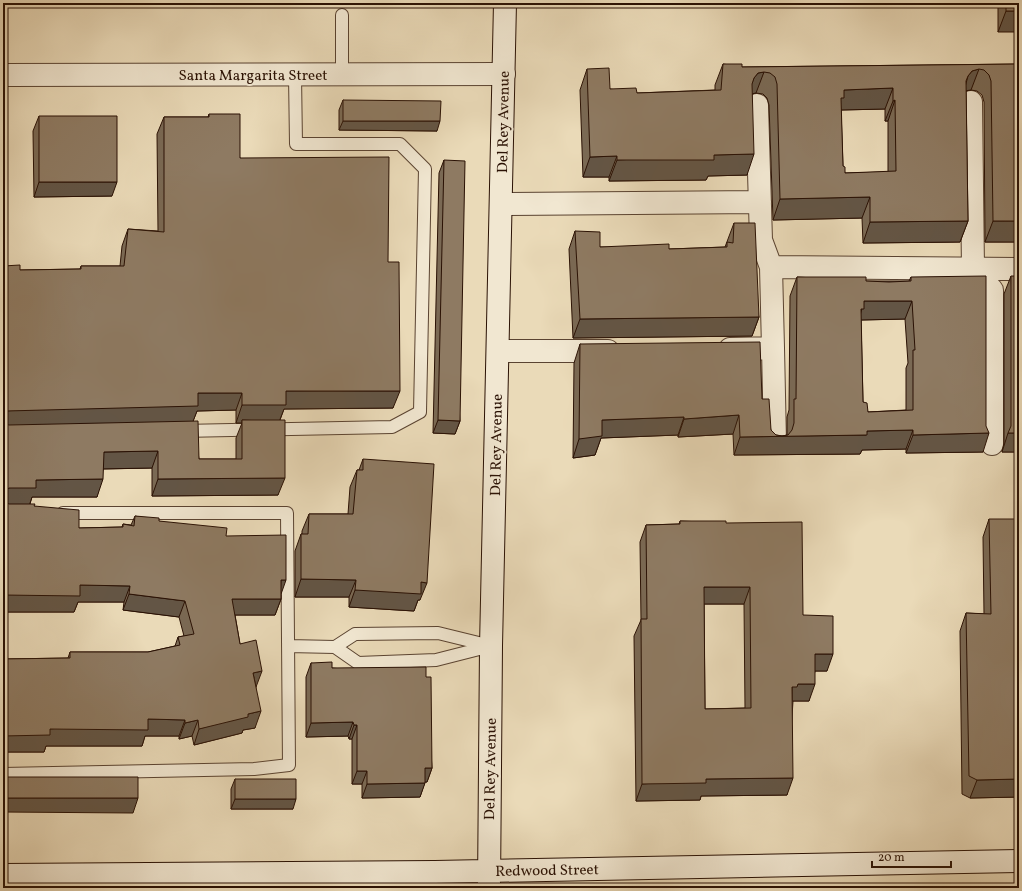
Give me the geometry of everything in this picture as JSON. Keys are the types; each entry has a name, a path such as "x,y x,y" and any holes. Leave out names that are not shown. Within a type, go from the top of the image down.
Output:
{"street":[{"name":"Del Rey Avenue","path":"489,879 491,646 499,352 505,3"},
{"name":"Santa Margarita Street","path":"3,75 504,74"},
{"path":"971,102 974,269 992,290 992,444"},
{"path":"757,105 761,240 771,268 774,442"},
{"path":"501,204 760,202"},
{"path":"771,268 1019,270"},
{"path":"710,349 772,348"},
{"path":"499,352 625,350"},
{"name":"Redwood Street","path":"3,875 334,880 489,879 1019,861"}],"lane":[{"path":"342,15 342,74"},
{"path":"170,431 392,427 420,412 425,169 400,144 296,144 295,74"},
{"path":"3,774 254,769 289,765 287,513 50,513"},
{"path":"335,647 355,634 438,633 491,646"},
{"path":"288,646 335,647 358,663 436,660 491,646"}],"building":[{"path":"1006,3 1019,3 1019,11 1006,11"},
{"path":"723,64 742,64 742,67 1019,64 1019,221 993,221 991,81 989,75 984,70 979,69 972,71 966,81 968,221 870,222 870,197 780,199 777,84 775,77 770,73 758,73 752,84 754,154 714,155 714,160 617,160 617,156 590,157 587,69 609,68 610,89 636,88 637,93 721,90","holes":["893,88 893,101 895,100 896,171 845,173 845,167 843,166 841,98 844,98 844,90"]},
{"path":"343,100 441,101 440,121 343,121"},
{"path":"209,114 240,114 240,158 389,157 388,262 399,262 400,391 286,391 286,405 242,405 242,393 198,393 198,406 6,411 3,416 3,266 20,265 20,270 81,269 81,266 124,266 128,229 164,232 164,117 209,117"},
{"path":"39,116 117,116 117,182 39,182"},
{"path":"444,160 465,161 460,421 438,420"},
{"path":"734,223 755,223 759,317 580,319 575,231 600,232 600,247 669,244 669,249 727,247 727,242 733,243"},
{"path":"986,276 986,426 989,433 913,435 913,430 867,431 867,435 740,437 739,415 684,419 684,417 602,420 602,436 579,439 580,344 760,342 762,399 769,399 771,430 776,435 788,435 792,430 794,423 794,399 796,399 797,277 866,277 866,281 889,282 911,281 911,277","holes":["864,301 912,301 915,350 913,350 913,410 868,412 867,403 863,402 861,309 864,309"]},
{"path":"1011,276 1019,276 1019,433 1008,433 1011,426"},
{"path":"3,420 5,424 9,425 198,421 199,459 242,459 242,420 285,420 285,478 158,479 158,451 104,452 103,479 36,480 36,488 9,488 3,492"},
{"path":"363,459 434,464 427,583 421,582 421,594 355,590 356,580 301,579 301,534 308,534 309,514 353,514 357,470 363,470"},
{"path":"3,501 9,504 35,504 34,506 79,510 79,528 123,527 123,524 134,526 135,516 159,518 159,521 227,528 226,536 286,535 286,580 281,580 281,599 232,599 240,644 256,640 262,671 253,673 261,711 248,714 248,717 199,729 198,720 185,723 185,720 148,719 148,730 50,729 50,735 3,736 3,659 70,658 70,652 148,652 180,645 178,637 194,634 185,601 129,594 130,586 80,585 80,596 3,595"},
{"path":"989,519 1019,519 1019,779 977,780 969,776 966,613 991,614"},
{"path":"680,521 726,521 726,523 802,522 803,615 833,616 833,654 815,654 815,684 798,684 797,687 792,687 793,778 706,779 706,783 642,784 641,619 647,619 646,525 680,524","holes":["704,587 750,587 751,708 705,709"]},
{"path":"332,662 332,668 426,667 426,677 431,677 432,768 425,768 425,783 367,784 367,771 357,771 357,725 354,725 353,722 311,723 311,663"},
{"path":"3,777 138,777 138,798 3,798"},
{"path":"235,779 296,779 296,799 235,799"}]}
